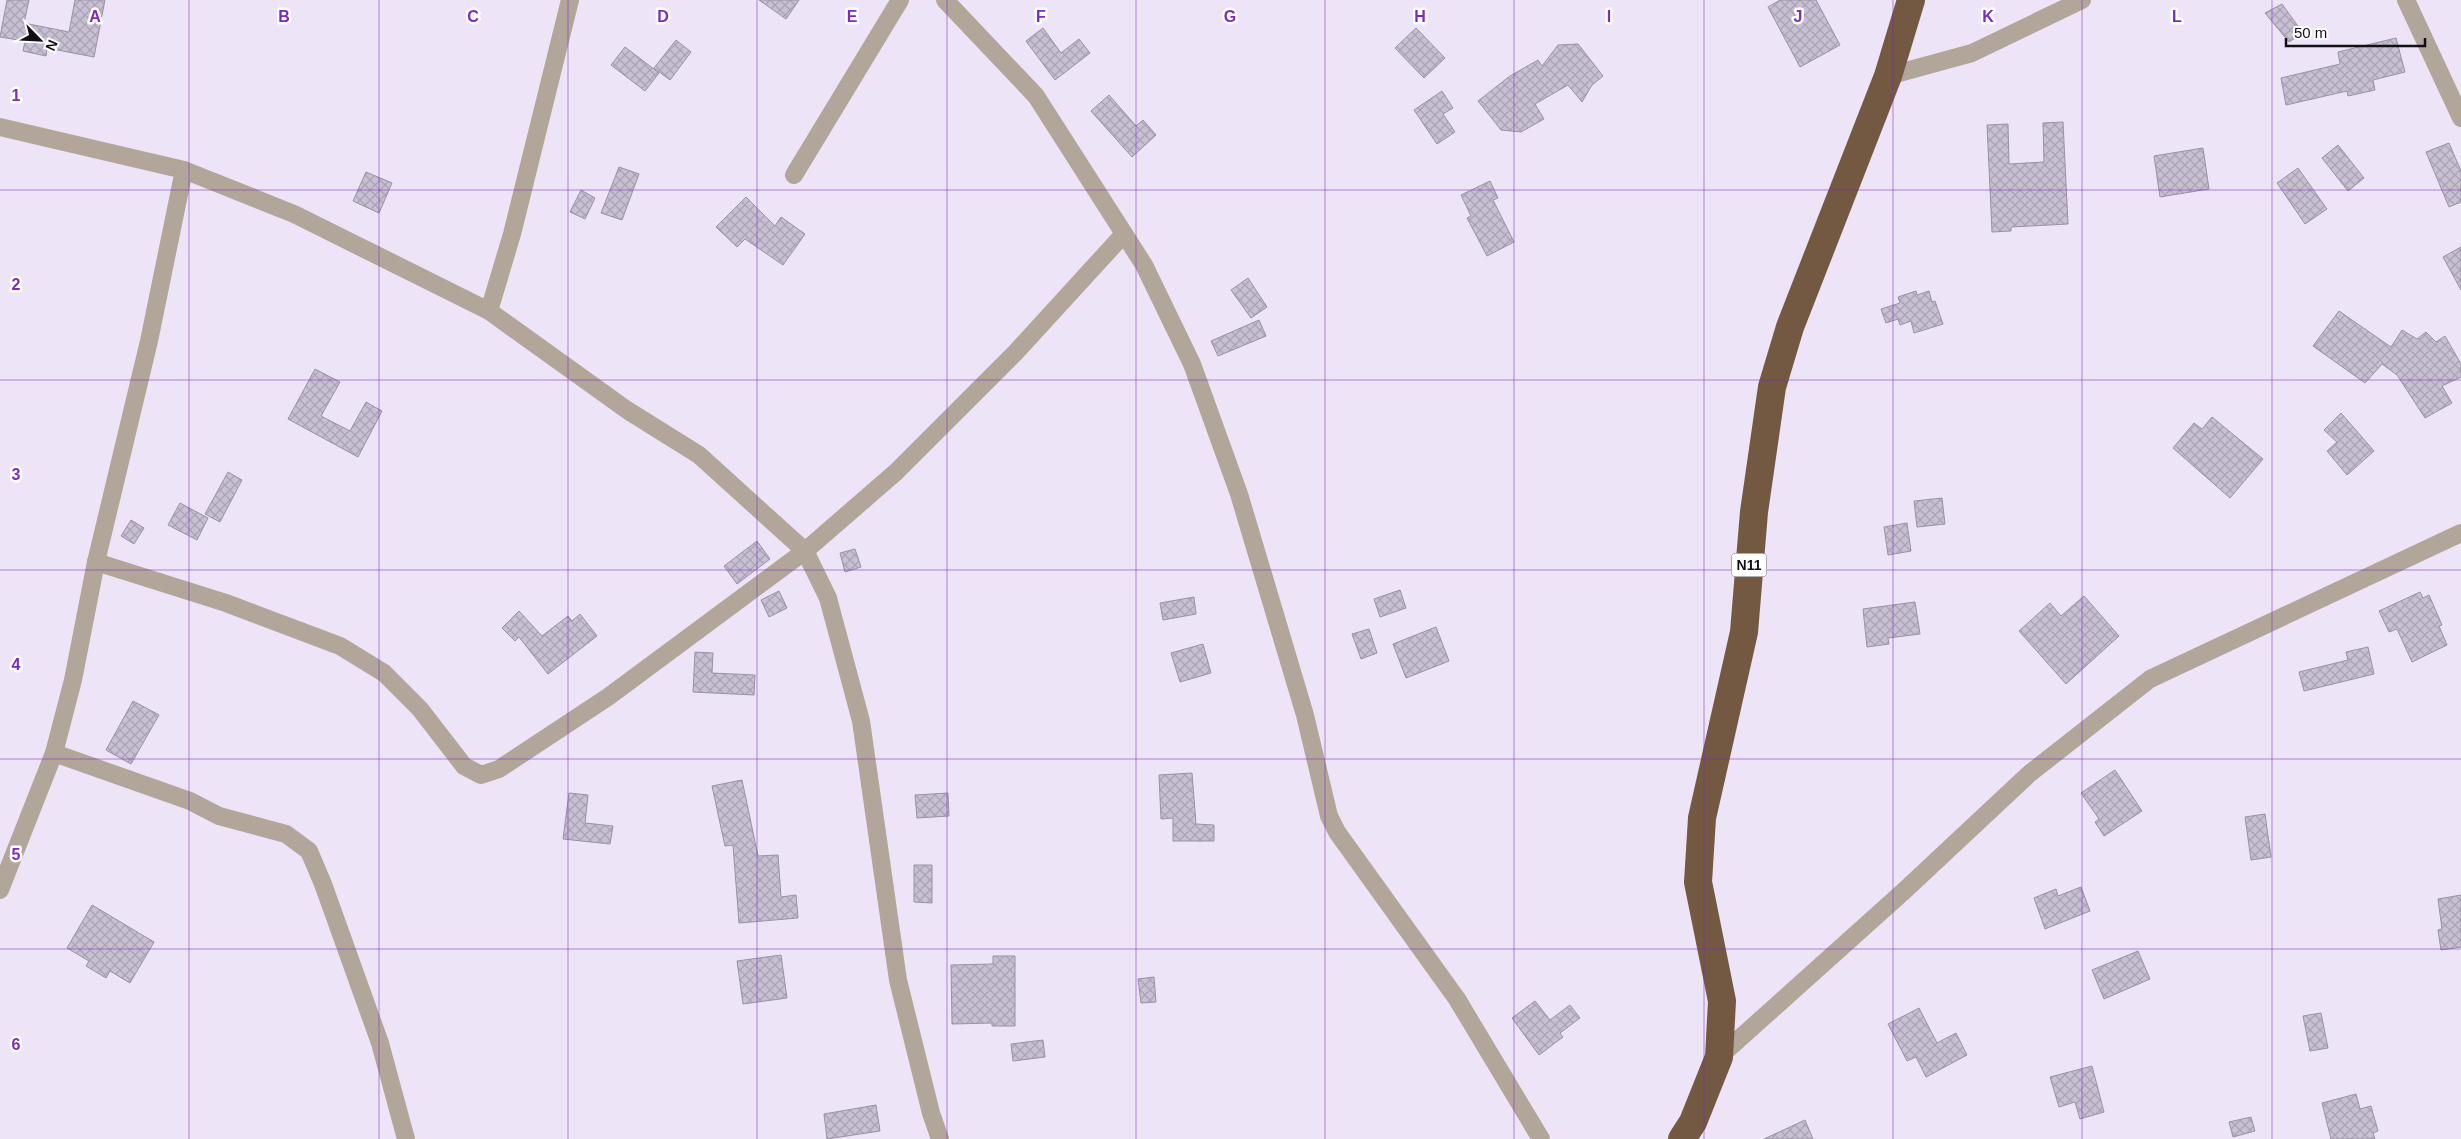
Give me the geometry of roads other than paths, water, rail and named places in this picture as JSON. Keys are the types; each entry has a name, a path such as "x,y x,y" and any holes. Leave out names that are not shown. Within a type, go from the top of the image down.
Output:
{"highway":[{"name":"N11","path":"1682,1139 1693,1122 1719,1056 1722,1001 1698,882 1702,818 1744,632 1754,512 1772,386 1790,327 1888,76 1906,4"}],"street":[{"path":"488,311 512,234 570,0"},
{"path":"794,175 900,0"},
{"path":"945,0 1036,96 1123,235 1144,265 1192,364 1239,494 1305,715 1329,816 1337,832 1457,999 1541,1139"},
{"path":"1888,76 1972,52 2082,0"},
{"path":"2406,0 2461,118"},
{"path":"0,127 184,170 294,214 488,311 627,410 699,455 805,551 828,598 861,721 898,980 931,1113 940,1139"},
{"path":"0,890 54,753 73,680 96,562 149,341 184,170"},
{"path":"96,562 226,604 340,646 384,673 420,709 464,766 481,775 499,769 608,697 805,551 896,472 1016,352 1123,235"},
{"path":"1719,1056 1904,891 2029,774 2150,679 2461,533"},
{"path":"54,753 190,801 219,816 286,834 309,851 323,884 380,1043 406,1139"}]}
